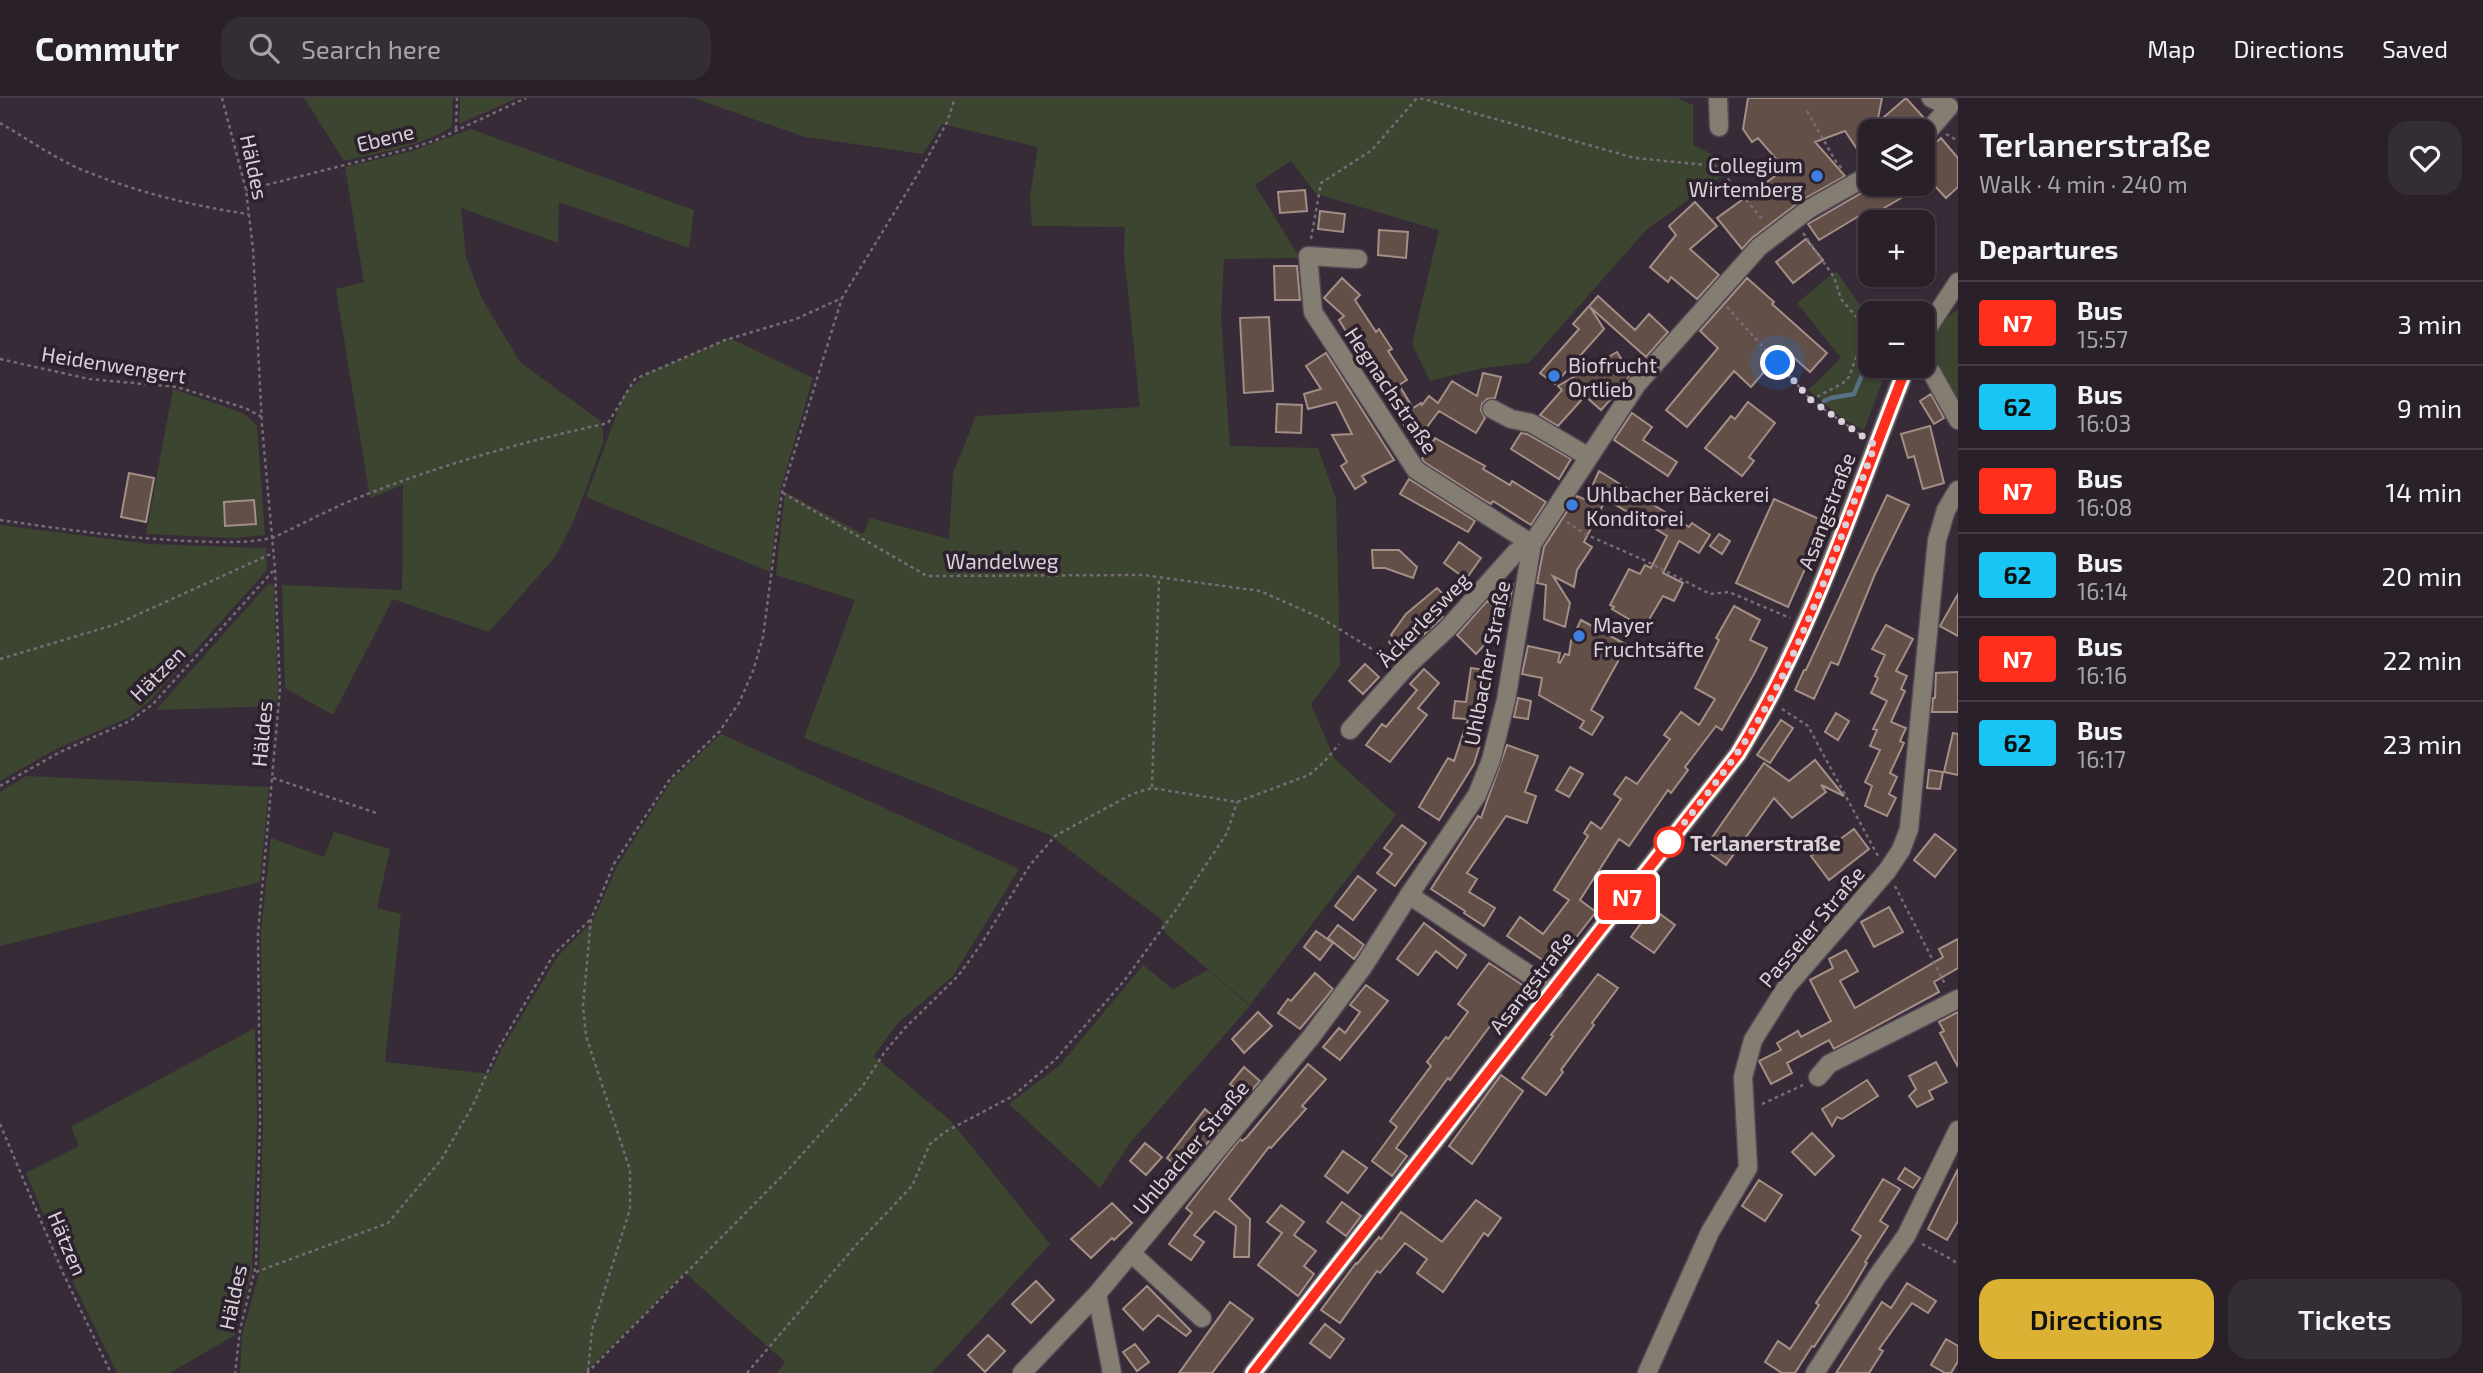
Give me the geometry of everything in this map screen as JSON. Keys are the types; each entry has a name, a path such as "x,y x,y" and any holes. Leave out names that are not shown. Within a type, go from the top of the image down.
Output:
{"street":[{"path":"1718,98 1719,127"},
{"path":"1931,98 1953,106 1935,125"},
{"name":"Uhlbacher Straße","path":"1022,1373 1097,1294 1311,1037 1363,967 1477,796 1491,760 1506,700 1532,544 1637,384 1759,247 1809,209 1858,181"},
{"path":"1308,256 1358,259"},
{"name":"Hegnachstraße","path":"1308,256 1313,312 1416,470 1532,544"},
{"path":"1935,317 1958,282"},
{"name":"Asangstraße","path":"1253,1373 1738,754 1770,701 1806,624 1902,378"},
{"path":"1935,378 1958,420"},
{"path":"1492,409 1511,419 1531,423 1589,457"},
{"name":"Passeier Straße","path":"1647,1373 1710,1232 1748,1168 1743,1077 1753,1040 1787,986 1887,870 1901,850 1909,830 1937,540 1946,510 1958,489"},
{"name":"Äckerlesweg","path":"1350,730 1405,668 1448,628 1517,552 1532,544"},
{"path":"1409,895 1554,991"},
{"path":"1818,1077 1829,1063 1956,1000"},
{"path":"1815,1373 1906,1236 1958,1130"},
{"path":"1132,1253 1202,1318"},
{"path":"1097,1294 1112,1373"}],"path":[{"name":"Häldes","path":"222,98 246,190 249,214 274,553 281,689 258,934 261,1121 256,1272 240,1330 235,1373"},
{"path":"456,129 457,98"},
{"name":"Ebene","path":"246,190 412,148 526,98"},
{"path":"587,1372 592,1330 630,1209 631,1191 630,1170 586,1036 583,1005 591,919 614,864 670,779 719,732 739,703 753,671 763,637 782,492 842,298 924,164 947,121 955,98"},
{"path":"1308,256 1321,183 1372,150 1418,98 1635,158 1717,166 1753,207"},
{"path":"1807,111 1835,160"},
{"path":"0,124 78,168 126,186 225,211 249,214"},
{"path":"1793,221 1834,277 1838,293 1858,319"},
{"path":"1716,294 1811,400 1875,445"},
{"path":"0,520 147,539 235,543 272,538 363,495 397,483 545,437 608,423 635,379 724,340 796,318 842,298"},
{"path":"1811,400 1843,383 1852,369 1858,350"},
{"name":"Heidenwengert","path":"0,359 89,379 177,387 244,408 262,417"},
{"name":"Wandelweg","path":"782,492 927,576 1143,575 1260,591 1321,618 1405,668"},
{"path":"1552,514 1587,535 1644,560 1710,594 1728,592 1806,624"},
{"path":"0,659 117,624 274,553"},
{"name":"Hätzen","path":"0,786 60,752 131,721 153,704 275,569"},
{"path":"1152,788 1159,577"},
{"path":"1770,701 1808,726 1956,1000"},
{"path":"587,1372 788,1170 862,1087 884,1053 905,1028 958,976 982,943 1030,865 1055,836 1132,794 1152,788 1237,802 1309,775 1324,762 1350,730"},
{"path":"273,778 380,814"},
{"path":"747,1373 857,1244 912,1186 930,1144 945,1132 1013,1096 1055,1060 1124,981 1227,833 1237,802"},
{"path":"256,1272 388,1223 441,1160 472,1105 498,1049 554,954 591,919"},
{"path":"1767,1102 1818,1077"},
{"name":"Hätzen","path":"0,1124 63,1273 111,1373"},
{"path":"1906,1236 1958,1265"}],"green space":[{"path":"304,98 453,98 452,127 413,144 344,161"},
{"path":"460,98 518,98 459,124"},
{"path":"693,98 1677,98 1693,105 1693,145 1736,166 1646,230 1529,363 1483,368 1430,381 1412,344 1439,230 1316,194 1291,161 1255,185 1300,258 1224,259 1221,316 1230,446 1318,448 1336,499 1340,665 1311,704 1334,758 1396,815 1250,1005 1165,933 1162,920 1048,834 804,738 855,600 776,575 785,492 863,534 870,518 949,539 953,473 976,416 1140,407 1124,254 1125,227 1032,226 1030,195 1038,147 942,124 923,154 805,137"},
{"path":"471,129 694,210 689,248 559,202 558,243 461,208 466,257 482,299 520,362 599,420 603,430 603,443 574,520 555,557 489,632 393,599 333,715 285,688 282,585 402,590 403,485 370,498 336,289 364,282 345,167 412,151"},
{"path":"1836,271 1858,302 1858,378 1884,378 1864,430 1843,419 1808,390 1841,358 1797,303"},
{"path":"1958,309 1958,401 1939,367 1935,353 1938,329"},
{"path":"730,338 813,378 780,491 770,572 586,497 624,394 648,373"},
{"path":"173,389 243,413 257,425 265,535 235,538 146,534"},
{"path":"0,525 150,544 266,548 267,570 150,701 128,718 58,748 0,781"},
{"path":"267,585 274,586 278,690 276,706 156,710"},
{"path":"721,734 1019,869 953,976 897,1024 874,1056 952,1122 1050,1244 932,1373 777,1373 785,1362 685,1273 585,1373 240,1373 242,1335 259,1273 263,1121 261,930 271,838 324,857 334,832 390,849 377,908 401,914 385,1062 490,1074 501,1050 558,956 593,921 617,866 672,780"},
{"path":"26,776 269,787 260,882 0,946 0,792"},
{"path":"1143,965 1173,989 1208,970 1250,1006 1130,1143 1100,1188 1009,1104 1060,1065"},
{"path":"255,1028 257,1121 252,1272 235,1335 170,1373 117,1373 68,1272 26,1173 79,1146 71,1127"}],"building":[{"path":"1748,98 1882,98 1878,119 1858,119 1858,150 1845,131 1815,142 1845,176 1802,200 1752,238 1742,249 1717,218 1785,169 1758,138 1752,142 1743,129"},
{"path":"1906,98 1923,119 1882,119"},
{"path":"1941,138 1958,158 1958,187 1946,198 1935,186 1935,143"},
{"path":"1305,190 1307,211 1280,213 1278,192"},
{"path":"1858,195 1903,197 1881,210 1858,210 1858,217 1819,240 1808,224"},
{"path":"1695,202 1717,226 1690,249 1719,275 1697,299 1671,277 1668,282 1650,267 1676,235 1669,226"},
{"path":"1320,211 1345,214 1343,232 1318,229"},
{"path":"1379,230 1408,232 1406,258 1378,255"},
{"path":"1806,239 1823,260 1793,283 1776,262"},
{"path":"1274,266 1297,266 1300,300 1275,300"},
{"path":"1342,278 1360,295 1355,300 1376,332 1379,329 1392,349 1388,351 1407,380 1399,385 1413,408 1421,403 1422,405 1429,396 1438,403 1452,381 1477,396 1483,373 1501,377 1495,398 1487,399 1482,404 1481,410 1485,418 1476,433 1439,411 1415,443 1339,320 1344,316 1324,298"},
{"path":"1747,278 1827,353 1810,372 1784,349 1751,387 1734,371 1687,427 1666,410 1718,348 1700,331"},
{"path":"1598,296 1635,330 1649,314 1668,332 1646,357 1590,307 1604,329 1555,384 1540,373 1579,329 1573,324"},
{"path":"1269,317 1273,391 1244,393 1240,318"},
{"path":"1617,352 1631,374 1618,392 1608,398 1611,399 1601,410 1585,396 1558,426 1540,415 1562,390 1558,386"},
{"path":"1326,353 1394,460 1362,476 1366,482 1355,489 1341,466 1347,462 1332,435 1352,434 1336,402 1308,409 1304,394 1321,389 1306,366"},
{"path":"1931,394 1944,418 1934,424 1920,401"},
{"path":"1748,402 1775,423 1749,457 1754,461 1742,476 1705,448 1731,416 1735,419"},
{"path":"1277,404 1302,405 1301,433 1276,432"},
{"path":"1632,413 1652,427 1643,440 1677,462 1668,476 1614,440"},
{"path":"1930,426 1944,483 1923,489 1914,456 1908,458 1901,434"},
{"path":"1521,433 1571,459 1559,479 1511,449"},
{"path":"1435,438 1485,466 1483,469 1510,485 1512,481 1546,502 1531,525 1493,501 1491,504 1487,502 1424,462 1422,459"},
{"path":"1599,471 1689,527 1692,523 1710,535 1699,553 1679,541 1663,573 1683,583 1674,601 1663,596 1644,628 1612,609 1614,607 1610,605 1629,569 1640,574 1645,565 1651,568 1667,536 1606,499 1584,542 1592,547 1577,570 1574,587 1553,576 1570,603 1565,627 1544,619 1546,585 1537,583 1544,547 1577,496 1586,500"},
{"path":"129,473 154,478 146,522 121,517"},
{"path":"1409,479 1475,521 1468,532 1400,494"},
{"path":"1887,495 1909,505 1875,574 1838,665 1831,662 1814,699 1795,690"},
{"path":"1774,499 1826,522 1788,607 1736,583"},
{"path":"254,500 256,524 225,526 224,502"},
{"path":"1719,534 1730,541 1722,554 1710,546"},
{"path":"1459,542 1481,558 1466,579 1444,563"},
{"path":"1372,550 1399,550 1417,567 1413,578 1385,568 1373,568"},
{"path":"1504,583 1513,584 1509,606 1483,635 1489,640 1476,654 1457,635 1487,601 1497,609 1500,587"},
{"path":"1437,588 1445,596 1434,607 1443,617 1401,656 1389,642 1394,638 1391,635 1406,614"},
{"path":"1958,594 1958,636 1940,626"},
{"path":"1734,606 1760,620 1750,640 1767,648 1754,674 1722,730 1716,726 1685,767 1688,770 1671,793 1668,790 1629,846 1619,839 1580,900 1596,912 1553,967 1507,936 1520,917 1543,934 1569,900 1554,890 1588,836 1584,833 1591,822 1601,829 1621,799 1614,794 1626,777 1637,784 1670,739 1664,735 1681,712 1699,725 1715,699 1695,688 1719,640 1716,638"},
{"path":"1581,620 1627,645 1591,710 1603,717 1592,735 1580,728 1584,721 1539,695 1542,678 1522,674 1528,646 1560,653 1560,663 1565,654 1569,655 1571,641"},
{"path":"1886,625 1913,639 1896,671 1907,676 1901,689 1905,691 1891,722 1906,728 1900,741 1904,743 1890,773 1897,777 1889,794 1896,798 1887,816 1865,806 1872,786 1865,782 1880,750 1870,746 1877,730 1873,729 1887,701 1871,693 1878,678 1875,676 1885,655 1872,649"},
{"path":"1365,664 1379,677 1363,694 1349,681"},
{"path":"1471,668 1492,671 1488,693 1485,693 1482,738 1474,764 1439,820 1419,807 1448,758 1454,761 1468,719 1453,718 1455,701 1466,702"},
{"path":"1424,669 1439,683 1418,708 1427,715 1390,762 1366,745 1382,724 1386,727 1417,690 1410,684"},
{"path":"1958,672 1958,712 1932,712 1936,673"},
{"path":"1518,698 1531,701 1528,719 1514,717"},
{"path":"1836,713 1849,721 1838,740 1825,732"},
{"path":"1781,720 1793,728 1770,763 1757,755"},
{"path":"1953,733 1958,734 1958,775 1944,772"},
{"path":"1507,745 1538,756 1525,792 1536,796 1527,823 1506,816 1467,873 1477,879 1469,892 1495,908 1484,926 1431,889 1478,816 1481,818"},
{"path":"1815,760 1844,796 1821,785 1826,792 1792,818 1774,798 1726,865 1704,849 1764,763 1789,781"},
{"path":"1570,767 1583,774 1569,797 1556,790"},
{"path":"1929,770 1943,772 1940,789 1927,788"},
{"path":"1402,825 1426,843 1395,886 1377,873 1392,854 1384,848"},
{"path":"1854,829 1869,849 1829,880 1811,856 1836,837 1839,840"},
{"path":"1935,834 1956,850 1935,877 1914,860"},
{"path":"1358,876 1376,890 1353,920 1335,906"},
{"path":"1889,907 1903,932 1874,947 1861,922"},
{"path":"1652,908 1675,925 1654,953 1631,937"},
{"path":"1424,923 1466,955 1457,968 1436,951 1418,975 1397,959"},
{"path":"1338,925 1364,945 1354,959 1328,938"},
{"path":"1316,931 1333,943 1320,960 1304,947"},
{"path":"1958,939 1958,968 1934,982 1939,992 1834,1049 1829,1040 1787,1063 1792,1073 1771,1084 1759,1061 1781,1050 1777,1043 1798,1031 1801,1037 1831,1021 1810,980 1833,968 1829,959 1846,950 1858,971 1840,981 1855,1008 1943,957 1939,949"},
{"path":"1489,963 1533,992 1520,1010 1511,1003 1499,1020 1496,1018 1450,1080 1448,1078 1396,1148 1407,1156 1392,1176 1372,1161 1397,1127 1390,1121 1431,1066 1427,1062 1468,1012 1458,1004"},
{"path":"1315,973 1333,989 1300,1029 1278,1013 1288,999 1291,1001"},
{"path":"1598,974 1618,988 1546,1095 1522,1078"},
{"path":"1366,985 1388,1001 1340,1060 1323,1047 1339,1028 1345,1033 1360,1012 1350,1005"},
{"path":"1258,1012 1272,1026 1244,1053 1232,1039"},
{"path":"1958,1012 1958,1067 1940,1033 1944,1031 1939,1022"},
{"path":"1936,1062 1947,1082 1929,1091 1933,1099 1917,1107 1909,1096 1916,1089 1909,1076"},
{"path":"1308,1064 1326,1079 1302,1106 1306,1109 1271,1148 1269,1147 1229,1199 1250,1219 1249,1257 1234,1257 1236,1226 1215,1211 1194,1235 1204,1242 1191,1260 1169,1244 1192,1213 1186,1208 1240,1139 1242,1141 1247,1137"},
{"path":"1244,1067 1260,1081 1246,1097 1230,1084"},
{"path":"1501,1075 1523,1091 1472,1164 1449,1146"},
{"path":"1867,1080 1878,1096 1842,1119 1837,1117 1832,1126 1822,1109"},
{"path":"1205,1109 1223,1125 1183,1171 1167,1158"},
{"path":"1812,1133 1834,1156 1815,1175 1792,1152"},
{"path":"1145,1143 1162,1157 1146,1175 1130,1161"},
{"path":"1343,1151 1367,1168 1348,1193 1325,1176"},
{"path":"1905,1168 1920,1178 1913,1188 1898,1179"},
{"path":"1958,1169 1958,1221 1947,1240 1928,1229"},
{"path":"1883,1179 1900,1189 1880,1221 1888,1226 1814,1347 1812,1346 1795,1373 1782,1373 1765,1362 1778,1341 1790,1349 1819,1305 1816,1303 1861,1236 1852,1230"},
{"path":"1759,1180 1782,1195 1765,1221 1742,1206"},
{"path":"1476,1200 1501,1218 1488,1236 1484,1233 1443,1292 1417,1273 1427,1259 1405,1243 1380,1273 1377,1271 1340,1323 1321,1310 1356,1263 1379,1237 1381,1239 1401,1212 1442,1242"},
{"path":"1342,1202 1361,1216 1346,1236 1327,1222"},
{"path":"1112,1203 1132,1223 1091,1258 1071,1239"},
{"path":"1281,1205 1304,1222 1294,1235 1316,1251 1304,1266 1314,1274 1298,1296 1258,1265 1282,1233 1267,1222"},
{"path":"1036,1281 1054,1300 1031,1323 1012,1304"},
{"path":"1907,1283 1936,1301 1928,1313 1912,1303 1879,1349 1883,1351 1869,1373 1836,1373 1882,1302 1891,1308"},
{"path":"1147,1286 1191,1331 1186,1336 1158,1315 1143,1330 1123,1309"},
{"path":"1230,1302 1253,1319 1212,1373 1179,1373"},
{"path":"1325,1324 1344,1339 1330,1358 1310,1343"},
{"path":"988,1335 1005,1351 985,1372 968,1355"},
{"path":"1946,1339 1958,1346 1958,1361 1951,1373 1945,1373 1931,1365"},
{"path":"1135,1344 1149,1362 1137,1371 1123,1352"}],"waterway":[{"path":"1824,401 1854,394 1861,378"}],"bus line":[{"name":"N7","path":"1253,1373 1738,754 1770,701 1806,624 1902,378"}],"place":[{"name":"Collegium Wirtemberg","path":"1817,176"},
{"name":"Biofrucht Ortlieb","path":"1554,376"},
{"name":"Uhlbacher Bäckerei Konditorei","path":"1572,505"},
{"name":"Mayer Fruchtsäfte","path":"1579,636"},
{"name":"Terlanerstraße","path":"1669,842"}],"route":[{"path":"1669,842 1738,754 1770,701 1806,624 1875,445 1811,400 1778,363"}]}
